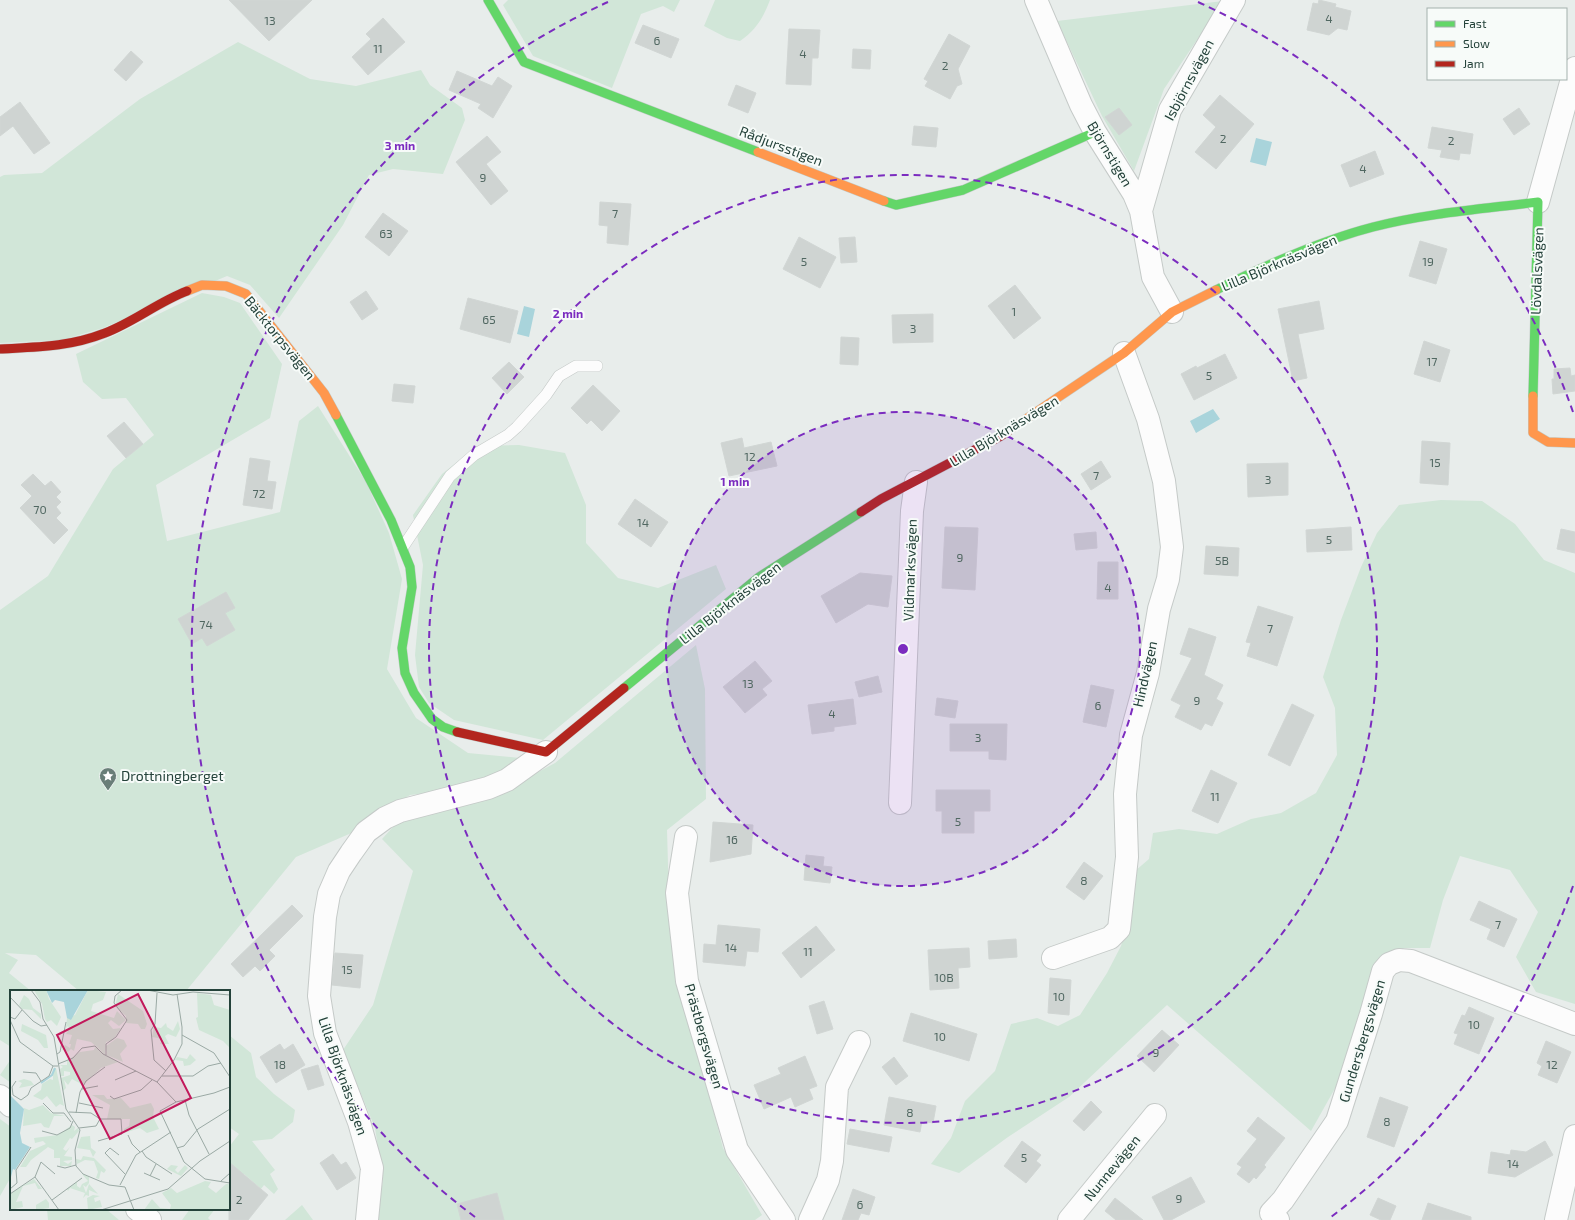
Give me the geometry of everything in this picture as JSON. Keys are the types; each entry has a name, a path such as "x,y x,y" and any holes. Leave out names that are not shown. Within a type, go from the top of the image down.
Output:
{"street":[{"name":"Rådjursstigen","path":"488,0 524,62 896,205 962,190 1095,132"},
{"name":"Björnstigen","path":"1036,0 1081,105 1095,132 1134,194 1141,211 1153,277 1172,312"},
{"name":"Isbjörnsvägen","path":"1141,211 1170,110 1234,0"},
{"name":"Lövdalsvägen","path":"1574,76 1538,202 1532,422 1533,433 1541,441 1553,445 1575,443"},
{"name":"Lilla Björknäsvägen","path":"367,1220 372,1168 367,1146 326,1032 319,996 324,925 329,894 339,871 366,832 385,818 400,811 488,788 507,780 546,752 759,577 881,499 916,482 1001,436 1124,353 1149,330 1172,312 1248,274 1322,243 1373,227 1438,214 1538,202"},
{"name":"Bäcktorpsvägen","path":"0,349 62,346 106,333 174,296 202,285 226,286 246,294 324,393 391,520 403,548 410,567 412,587 402,648 405,673 414,693 432,718 443,727 454,732 546,752"},
{"name":"Hindvägen","path":"1052,958 1110,938 1119,928 1127,857 1125,794 1131,735 1148,673 1159,609 1168,579 1172,547 1162,473 1148,419 1124,353"},
{"name":"Vildmarksvägen","path":"900,803 912,511 916,482"},
{"name":"Prästbergsvägen","path":"686,837 677,894 687,981 737,1150 784,1220"},
{"name":"Gundersbergsvägen","path":"1270,1218 1337,1121 1383,971 1389,964 1399,960 1411,961 1575,1024"},
{"path":"810,1220 828,1180 832,1161 835,1142 837,1088 859,1042"},
{"path":"0,1096 10,1105"},
{"name":"Nunnevägen","path":"1069,1220 1155,1115"},
{"path":"1556,1220 1575,1136"},
{"path":"138,1210 150,1220"}],"lane":[{"path":"403,548 450,476 474,455 508,435 518,427 546,395 559,376 576,366 597,366"}],"green space":[{"path":"508,0 680,0 674,12 663,6 641,14 612,88 533,56 503,5"},
{"path":"715,0 770,0 758,23 740,41 727,38 704,26"},
{"path":"1223,1 1164,89 1134,171 1102,116 1057,21"},
{"path":"238,42 310,79 356,86 421,70 430,85 462,108 465,120 443,174 393,169 369,175 343,225 279,318 250,285 227,276 103,328 62,340 0,343 0,177 4,175 42,173 140,99"},
{"path":"202,293 224,297 240,303 282,364 270,418 156,485 167,541 280,512 299,421 318,406 366,482 389,533 402,579 387,669 416,718 468,753 520,758 503,773 467,788 410,795 372,818 363,828 296,857 187,990 78,990 36,955 5,953 18,960 9,973 30,990 10,990 10,1046 0,1040 0,610 48,576 113,469 154,435 126,398 102,399 83,382 76,354"},
{"path":"519,445 565,453 586,505 586,543 618,578 658,588 716,565 726,589 543,740 454,720 429,703 419,687 415,655 423,565 413,515 442,474 477,446"},
{"path":"1441,500 1482,501 1515,524 1544,560 1575,573 1575,1004 1536,992 1516,957 1538,912 1510,870 1460,856 1443,900 1430,948 1404,948 1388,959 1347,1067 1311,1131 1167,1005 1069,1097 1008,1137 959,1173 931,1164 951,1138 965,1101 995,1071 1011,1024 1037,1018 1058,1026 1080,1015 1107,973 1121,946 1132,909 1135,871 1149,859 1153,833 1179,829 1217,834 1251,819 1281,813 1316,793 1337,755 1335,708 1323,677 1341,620 1361,567 1377,533 1399,505"},
{"path":"696,645 705,689 706,799 667,830 669,899 681,983 723,1148 762,1215 755,1220 377,1220 383,1180 375,1128 343,1050 373,1005 413,871 382,839 403,816 475,803 514,785 555,763"},
{"path":"230,1036 251,1053 256,1077 274,1094 295,1110 293,1122 272,1139 252,1141 275,1170 270,1174 278,1189 274,1194 264,1185 261,1189 244,1174 230,1191 230,1146 239,1134 230,1128"},
{"path":"10,1060 10,1082 0,1075"},
{"path":"0,1119 10,1126 10,1179 0,1196"},
{"path":"302,1205 313,1220 285,1220"},
{"path":"47,1210 107,1210 119,1220 48,1220"},
{"path":"189,1210 214,1210 208,1218 210,1220 182,1220"}],"water":[{"path":"1256,138 1272,142 1266,166 1250,162"},
{"path":"524,306 535,309 529,337 517,334"},
{"path":"1213,409 1220,419 1196,433 1190,421"}],"building":[{"path":"229,0 312,0 269,41"},
{"path":"1319,0 1336,4 1335,7 1351,11 1347,30 1338,28 1329,35 1307,30 1313,3 1318,4"},
{"path":"383,18 405,42 368,75 352,57 371,39 366,34"},
{"path":"643,25 679,39 671,58 635,43"},
{"path":"789,29 820,30 818,58 812,58 811,85 786,84"},
{"path":"949,34 970,46 958,69 962,84 957,86 950,99 925,86 928,81 924,79"},
{"path":"853,49 871,50 870,69 852,68"},
{"path":"131,51 143,62 126,81 114,70"},
{"path":"457,71 492,86 498,77 512,86 493,118 478,108 481,104 449,90"},
{"path":"736,85 756,93 748,113 728,105"},
{"path":"1220,95 1254,124 1216,169 1195,152 1216,127 1203,115"},
{"path":"20,102 50,143 34,154 13,126 0,136 0,117"},
{"path":"1119,108 1132,125 1119,135 1105,117"},
{"path":"1519,108 1530,124 1514,135 1503,119"},
{"path":"914,126 938,128 936,147 912,145"},
{"path":"1432,127 1473,134 1470,154 1460,153 1459,160 1440,157 1442,150 1428,148"},
{"path":"487,136 501,152 486,164 508,191 491,205 456,162"},
{"path":"1375,151 1384,174 1350,187 1341,165"},
{"path":"600,202 631,204 628,245 607,243 608,226 599,225"},
{"path":"383,213 408,231 389,256 365,237"},
{"path":"799,237 836,257 820,288 783,269"},
{"path":"855,237 857,262 841,263 839,238"},
{"path":"1420,241 1447,249 1436,284 1409,276"},
{"path":"1015,285 1041,318 1014,339 988,306"},
{"path":"366,291 378,309 362,320 350,302"},
{"path":"468,298 518,311 510,343 460,329"},
{"path":"1319,301 1324,329 1298,334 1307,378 1293,381 1278,309"},
{"path":"933,314 933,342 893,343 892,315"},
{"path":"841,337 859,338 858,365 840,364"},
{"path":"1424,341 1450,350 1440,382 1414,374"},
{"path":"1225,354 1237,378 1194,400 1181,374"},
{"path":"509,362 524,377 507,394 492,378"},
{"path":"1570,368 1571,376 1575,375 1575,391 1553,394 1552,379 1554,379 1554,369"},
{"path":"394,384 415,386 413,403 392,401"},
{"path":"593,385 620,411 602,431 591,420 587,424 571,408"},
{"path":"124,422 143,444 126,458 107,436"},
{"path":"742,438 744,448 771,442 777,466 729,476 721,443"},
{"path":"1422,441 1450,443 1448,485 1420,483"},
{"path":"250,458 270,461 267,481 276,482 272,509 243,505"},
{"path":"1101,461 1111,477 1091,490 1081,474"},
{"path":"1288,463 1288,495 1248,497 1247,464"},
{"path":"33,474 45,486 51,481 61,492 56,497 61,502 56,507 61,513 56,518 68,530 54,544 20,508 32,496 21,485"},
{"path":"635,499 668,522 651,547 618,524"},
{"path":"945,527 978,528 975,590 942,588"},
{"path":"1351,527 1352,550 1307,552 1306,530"},
{"path":"1561,529 1575,532 1575,553 1557,549"},
{"path":"1096,532 1097,548 1076,550 1074,534"},
{"path":"1206,546 1239,548 1238,576 1204,574"},
{"path":"1098,562 1118,562 1118,599 1097,599"},
{"path":"860,573 892,576 888,607 868,604 836,623 821,596"},
{"path":"226,592 235,608 225,613 235,630 207,646 202,638 192,644 178,619"},
{"path":"1258,606 1293,617 1277,666 1247,656 1251,643 1246,642"},
{"path":"1189,628 1216,637 1204,675 1223,685 1216,699 1223,703 1212,726 1205,723 1201,730 1175,717 1181,705 1171,700 1192,658 1180,654"},
{"path":"755,661 772,681 762,689 767,695 745,713 723,687"},
{"path":"878,676 882,692 859,697 855,682"},
{"path":"1091,685 1114,690 1106,727 1083,722"},
{"path":"937,698 958,701 955,718 935,715"},
{"path":"853,699 856,724 834,727 834,731 812,734 808,705"},
{"path":"1292,704 1314,715 1290,766 1268,755"},
{"path":"950,724 1007,724 1006,760 989,759 989,751 950,751"},
{"path":"1211,770 1237,783 1218,823 1192,811"},
{"path":"936,790 990,790 990,811 974,811 974,833 942,833 942,811 936,811"},
{"path":"713,822 753,825 751,854 710,862"},
{"path":"806,855 824,857 823,866 832,867 830,883 804,880"},
{"path":"1084,862 1103,876 1084,900 1066,887"},
{"path":"1479,901 1517,919 1504,947 1487,939 1491,929 1470,920"},
{"path":"292,905 303,916 269,950 275,956 260,971 255,966 243,977 231,964"},
{"path":"718,925 760,929 758,952 747,951 745,966 703,962 704,944 716,945"},
{"path":"816,926 835,950 801,978 782,953"},
{"path":"1016,939 1017,957 989,959 988,941"},
{"path":"969,948 970,967 958,968 959,988 930,990 928,950"},
{"path":"335,953 363,955 360,988 332,985"},
{"path":"1050,978 1071,980 1069,1015 1048,1013"},
{"path":"824,1001 833,1029 817,1034 809,1006"},
{"path":"1469,1007 1494,1018 1479,1054 1454,1044 1458,1034 1454,1033 1462,1015 1465,1016"},
{"path":"911,1013 977,1034 969,1061 903,1041"},
{"path":"1162,1030 1179,1045 1154,1072 1137,1056"},
{"path":"1546,1041 1571,1052 1557,1083 1538,1075 1542,1066 1537,1063"},
{"path":"280,1044 284,1050 293,1044 305,1065 276,1083 260,1057"},
{"path":"805,1056 817,1086 809,1089 813,1099 795,1107 791,1097 764,1109 754,1085 781,1074 778,1068"},
{"path":"894,1057 908,1076 896,1085 882,1067"},
{"path":"318,1065 324,1085 308,1090 301,1070"},
{"path":"889,1097 936,1106 933,1123 922,1121 920,1132 884,1125"},
{"path":"1380,1097 1408,1107 1394,1147 1367,1137"},
{"path":"1091,1101 1102,1112 1084,1131 1073,1121"},
{"path":"1258,1117 1285,1138 1264,1165 1266,1167 1256,1179 1254,1177 1249,1183 1237,1174 1242,1167 1237,1164 1257,1139 1247,1131"},
{"path":"850,1129 892,1137 889,1152 847,1144"},
{"path":"1022,1141 1041,1155 1036,1161 1041,1165 1026,1183 1004,1166"},
{"path":"1545,1141 1553,1155 1515,1177 1488,1173 1491,1152 1510,1155 1511,1150 1526,1152"},
{"path":"333,1154 341,1165 346,1162 356,1178 337,1190 320,1163"},
{"path":"230,1163 268,1195 248,1220 229,1220"},
{"path":"1191,1177 1205,1202 1171,1220 1164,1220 1152,1197"},
{"path":"853,1189 875,1197 869,1215 861,1213 858,1220 842,1220"},
{"path":"497,1193 504,1220 461,1220 457,1204"},
{"path":"1115,1198 1143,1220 1116,1220 1105,1211"},
{"path":"1378,1198 1396,1206 1390,1220 1381,1220 1370,1215"},
{"path":"1428,1203 1471,1217 1471,1220 1422,1220"}],"traffic: fast":[{"path":"488,0 524,62 758,152"},
{"path":"884,201 896,205 963,190 1095,132"},
{"path":"1216,290 1293,254 1333,239 1373,227 1414,218 1538,202 1533,396"},
{"path":"336,415 391,520 410,567 412,587 402,648 405,673 414,693 432,719 443,727 457,732"},
{"path":"624,688 759,577 861,512"}],"traffic: slow":[{"path":"758,152 884,201"},
{"path":"187,291 202,285 226,286 246,294 324,393 336,415"},
{"path":"1014,427 1124,353 1172,312 1216,290"},
{"path":"1533,396 1533,433 1548,442 1575,443"}],"traffic: jam":[{"path":"0,349 53,346 92,338 116,328 187,291"},
{"path":"861,512 881,499 1001,436 1014,427"},
{"path":"457,732 546,752 624,688"}],"place":[{"name":"Drottningberget","path":"108,791"}]}
